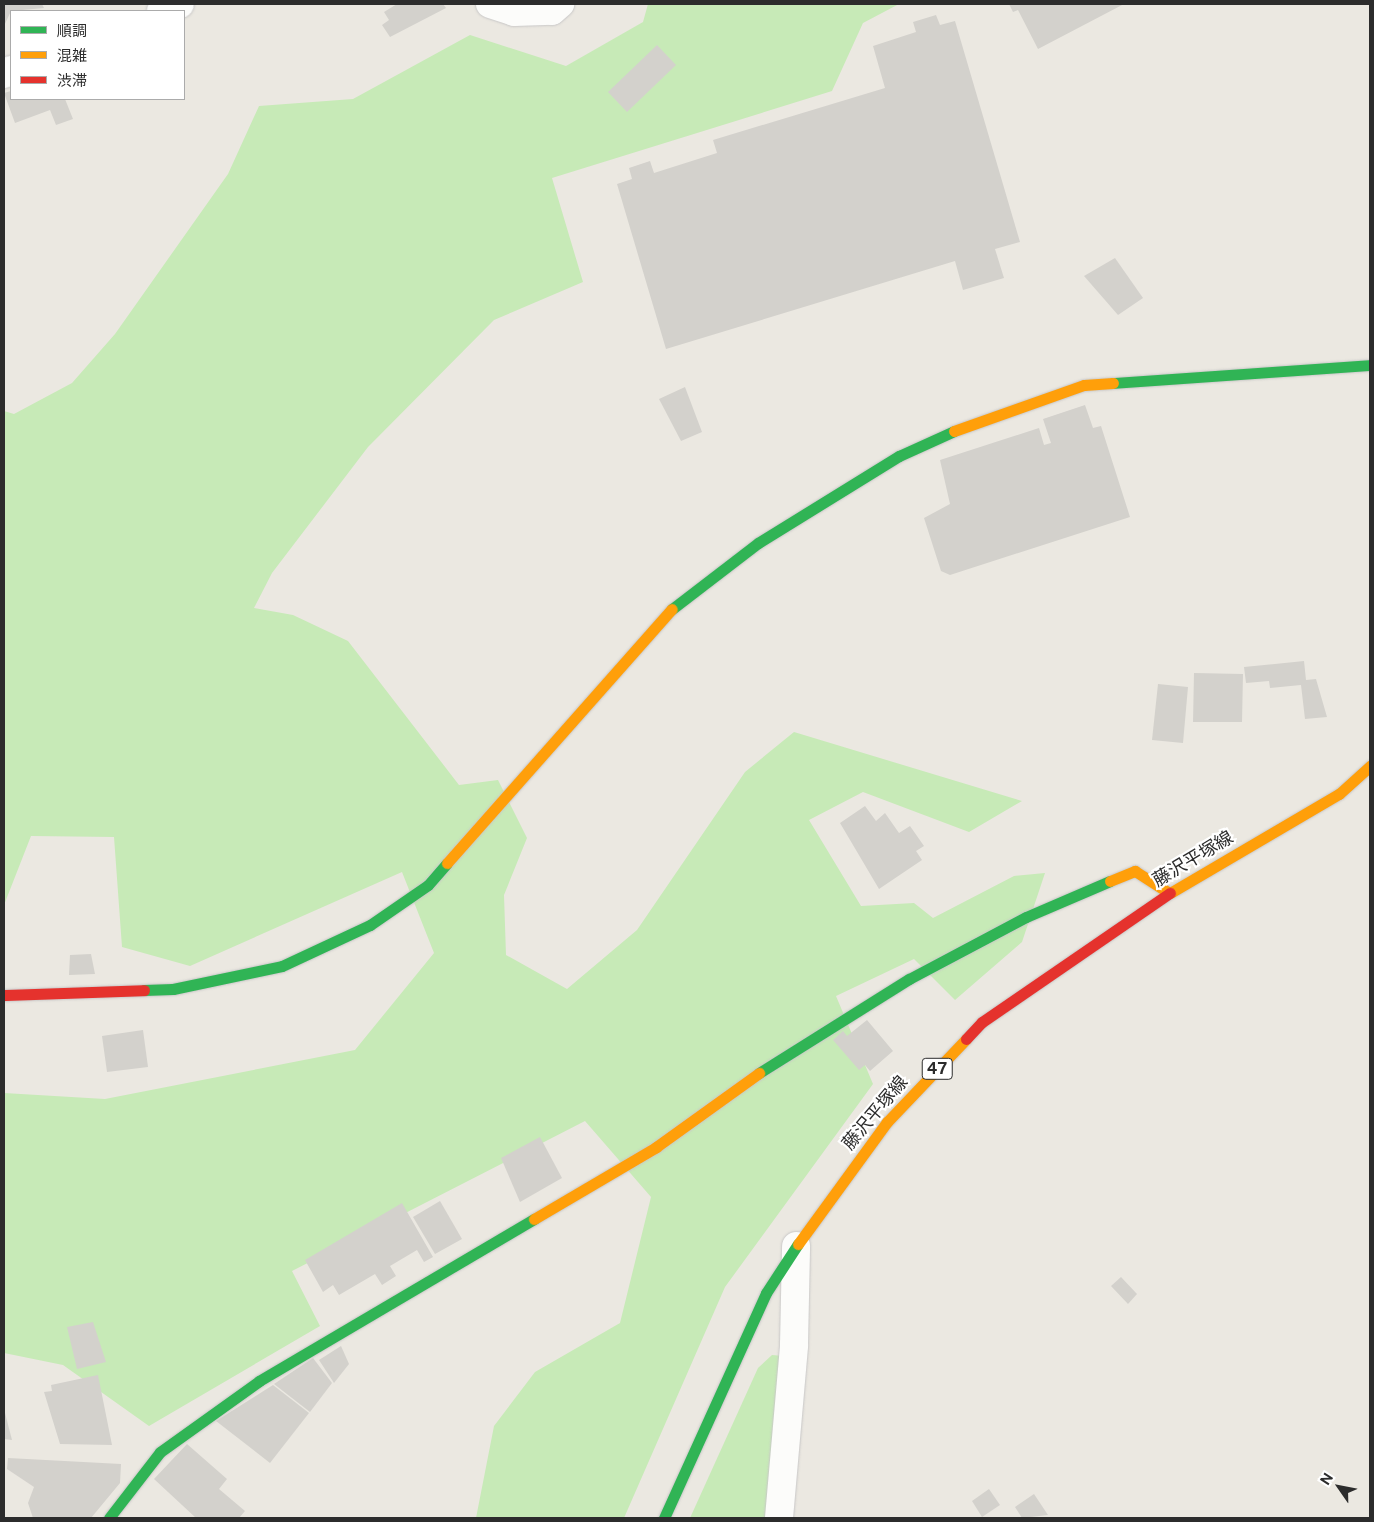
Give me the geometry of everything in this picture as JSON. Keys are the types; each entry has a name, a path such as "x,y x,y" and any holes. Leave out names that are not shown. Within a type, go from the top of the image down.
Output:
{"street":[{"path":"164,10 180,4"},
{"path":"490,4 514,12 552,11 560,4"},
{"path":"4,995 173,989 282,966 370,925 428,885 637,643 683,598 758,543 899,456 954,431 1084,385 1370,365"},
{"name":"藤沢平塚線","path":"664,1518 766,1293 796,1246 887,1122 982,1022 1169,892 1338,794 1370,766"},
{"path":"109,1518 160,1452 259,1381 656,1147 775,1062 909,979 1026,917 1135,871 1169,892"},
{"path":"779,1518 794,1345 796,1246"}],"green space":[{"path":"648,4 899,4 863,23 832,91 552,178 583,282 494,320 368,447 272,573 254,608 293,615 348,641 459,785 498,780 527,838 504,895 506,955 567,989 637,930 745,772 794,732 1022,801 969,832 863,792 809,820 861,906 914,903 933,918 1014,876 1045,873 1022,942 955,1000 914,959 836,996 873,1084 725,1287 624,1518 476,1518 494,1426 535,1372 620,1323 651,1197 585,1121 292,1271 320,1326 149,1426 63,1365 4,1353 4,1093 105,1099 355,1050 434,953 402,872 190,966 122,947 114,837 31,836 4,905 4,411 14,414 72,383 115,334 228,174 259,106 353,99 470,35 566,66 643,22"},
{"path":"772,1355 784,1356 771,1518 690,1518 758,1368"}],"building":[{"path":"4,4 42,4 44,8 10,10 4,26"},
{"path":"397,4 443,4 446,8 390,37 382,25 389,20 384,12"},
{"path":"1009,4 1124,4 1038,49 1018,10 1013,12"},
{"path":"936,15 940,25 955,21 1020,242 995,249 1004,278 963,290 955,261 666,349 617,184 632,179 629,168 650,161 654,173 717,153 713,140 885,88 873,46 916,32 913,22"},
{"path":"657,45 676,65 627,112 608,92"},
{"path":"10,91 10,100 65,100 73,119 56,125 50,110 15,123 4,93"},
{"path":"1115,258 1143,298 1118,315 1084,276"},
{"path":"685,387 702,432 681,441 659,399"},
{"path":"1085,405 1093,428 1101,426 1130,517 950,575 941,571 924,518 950,504 940,460 1039,428 1044,445 1051,443 1043,419"},
{"path":"1304,661 1306,680 1316,679 1327,717 1305,719 1301,685 1270,688 1269,681 1246,683 1244,667"},
{"path":"1194,673 1243,674 1242,722 1193,722"},
{"path":"1158,684 1188,687 1183,743 1152,740"},
{"path":"865,806 876,821 885,813 899,833 910,826 924,846 916,851 922,860 879,889 840,823"},
{"path":"91,954 95,974 69,975 70,955"},
{"path":"867,1020 893,1051 870,1071 865,1065 859,1070 833,1040 843,1031 847,1036"},
{"path":"143,1030 148,1067 107,1072 102,1036"},
{"path":"540,1137 562,1178 520,1202 501,1158"},
{"path":"440,1201 462,1239 435,1254 413,1217"},
{"path":"402,1203 433,1257 424,1262 417,1250 390,1266 396,1276 382,1285 375,1274 339,1295 333,1285 323,1292 305,1260"},
{"path":"1121,1277 1137,1294 1128,1304 1111,1286"},
{"path":"93,1322 106,1362 77,1369 67,1327"},
{"path":"341,1346 349,1364 334,1383 319,1360"},
{"path":"313,1358 332,1383 310,1412 274,1384"},
{"path":"98,1375 112,1445 60,1444 44,1392 52,1391 51,1385"},
{"path":"273,1385 309,1413 270,1463 216,1421"},
{"path":"4,1409 12,1440 4,1439"},
{"path":"187,1444 227,1479 219,1489 245,1511 239,1518 196,1518 154,1479"},
{"path":"8,1458 121,1464 120,1483 91,1518 33,1518 28,1503 34,1487 7,1469"},
{"path":"989,1489 1000,1505 982,1517 972,1501"},
{"path":"1034,1494 1048,1515 1022,1518 1015,1507"}],"traffic: fast":[{"path":"1113,383 1370,365"},
{"path":"672,609 758,543 899,456 954,431"},
{"path":"144,990 173,989 282,966 370,925 428,885 447,863"},
{"path":"759,1073 909,979 1026,917 1110,881"},
{"path":"109,1518 160,1452 259,1381 534,1219"},
{"path":"664,1518 766,1293 798,1244"}],"traffic: slow":[{"path":"954,431 1084,385 1113,383"},
{"path":"447,863 672,609"},
{"path":"1170,893 1339,794 1370,766"},
{"path":"1110,881 1135,871 1169,893"},
{"path":"798,1244 887,1122 966,1039"},
{"path":"534,1219 656,1147 759,1073"}],"traffic: jam":[{"path":"966,1039 982,1022 1170,893"},
{"path":"4,995 144,990"}]}
